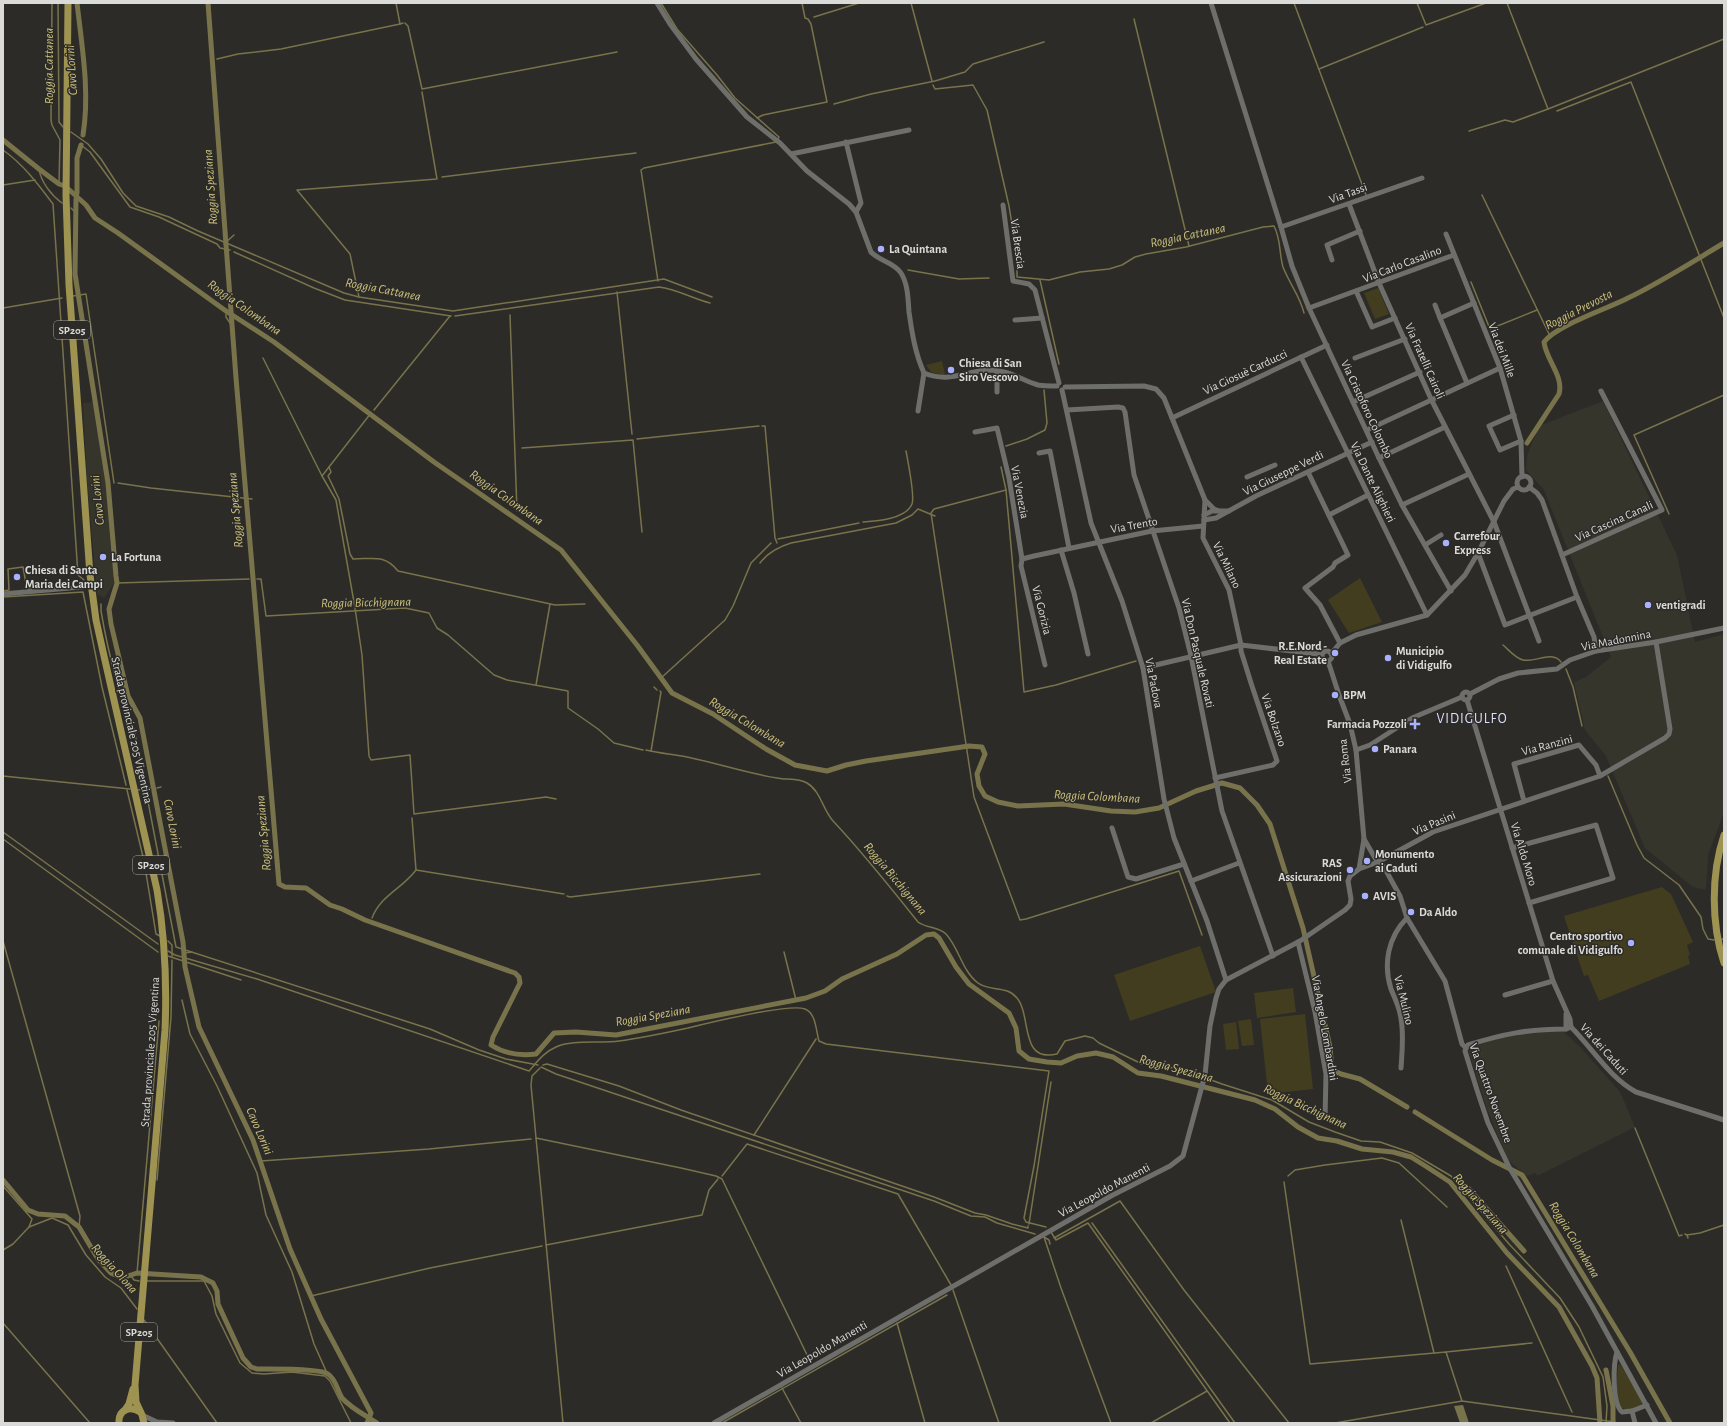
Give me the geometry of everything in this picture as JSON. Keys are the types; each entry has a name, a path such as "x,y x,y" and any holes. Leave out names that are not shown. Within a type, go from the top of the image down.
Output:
{"main road":[{"name":"Strada provinciale 205 Vigentina","path":"68,3 66,182 68,285 87,544 96,620 157,890 165,951 165,1030 134,1385"},
{"path":"1724,835 1718,865 1715,900 1716,928 1724,963"},
{"name":"SP205","path":"119,1423 120,1416 129,1404 134,1385"},
{"name":"SP205","path":"134,1385 136,1402 144,1423"},
{"path":"125,1410 133,1408 141,1414"}],"street":[{"path":"657,3 670,24 696,59 747,117 791,154 808,171 849,204 856,212 871,252 875,257 898,268 902,274 906,286 917,358 924,373 918,411"},
{"name":"Via Cristoforo Colombo","path":"1211,3 1282,227 1292,266 1309,308 1402,505 1451,591"},
{"path":"791,154 909,130"},
{"path":"846,142 861,203 856,212"},
{"name":"Via Tassi","path":"1282,227 1422,178"},
{"name":"Via Fratelli Cairoli","path":"1349,204 1379,283 1431,399 1494,522 1539,641"},
{"name":"Via Brescia","path":"1003,205 1013,281 1029,284 1035,290 1058,385"},
{"path":"1332,260 1327,245 1360,231"},
{"name":"Via dei Mille","path":"1446,234 1500,368 1521,441 1522,477"},
{"name":"Via Carlo Casalino","path":"1309,308 1454,255"},
{"name":"Via Carlo Casalino","path":"1356,292 1372,327 1395,318"},
{"path":"1440,318 1474,304"},
{"path":"1435,305 1467,383"},
{"path":"1015,320 1042,318"},
{"path":"1355,358 1405,339"},
{"name":"Via Giosuè Carducci","path":"1172,418 1327,346"},
{"name":"Via Dante Alighieri","path":"1301,357 1427,615"},
{"path":"1366,430 1500,368"},
{"path":"924,373 934,377 946,378 974,372 997,371 1012,374 1040,385 1063,384 1063,389 1144,386 1156,389 1164,398 1172,418"},
{"path":"997,371 997,392"},
{"path":"1353,402 1420,372"},
{"name":"Via Padova","path":"1063,389 1066,410 1091,523 1122,601 1143,668 1164,799 1174,838 1207,921 1226,980"},
{"name":"Via Cascina Canali","path":"1562,555 1662,510 1601,391"},
{"name":"Via Don Pasquale Rovati","path":"1066,410 1118,407 1123,408 1125,412 1134,475 1179,608 1191,656 1222,811 1239,863 1273,956"},
{"path":"1514,415 1489,426 1500,450 1521,441"},
{"name":"Via Milano","path":"1172,418 1205,500 1203,538 1232,599 1241,645"},
{"path":"1379,458 1445,427"},
{"name":"Via Venezia","path":"975,432 997,428 1009,478 1022,560"},
{"name":"Via Giuseppe Verdi","path":"1204,520 1216,518 1256,496 1372,442"},
{"path":"1039,453 1050,452 1069,548"},
{"path":"1247,477 1275,465"},
{"path":"1308,472 1348,555 1335,563 1333,567 1305,588 1320,605 1340,643"},
{"path":"1402,505 1469,474"},
{"path":"1518,487 1518,481 1522,477 1529,479 1529,487"},
{"path":"1518,487 1524,490 1529,487"},
{"path":"1143,668 1241,645 1318,654 1324,660 1328,661 1332,658 1332,654 1340,643 1356,635 1427,615 1465,575 1478,553 1504,501 1513,489 1518,487"},
{"path":"1529,487 1537,493 1542,500 1577,597 1594,637 1596,651"},
{"path":"1329,515 1368,495"},
{"path":"1205,500 1214,509 1220,511"},
{"path":"1204,520 1207,512 1230,511"},
{"name":"Via Trento","path":"1022,560 1024,558 1069,548 1204,520"},
{"path":"1425,545 1441,535"},
{"path":"1061,550 1074,593 1088,654"},
{"path":"1478,553 1505,624 1577,597"},
{"name":"Via Gorizia","path":"1022,560 1021,566 1045,665"},
{"path":"3,594 92,586"},
{"name":"Via Madonnina","path":"1465,699 1470,698 1470,694 1499,679 1518,674 1557,669 1570,660 1596,651 1656,642 1724,628"},
{"path":"1500,809 1600,776 1665,738 1669,734 1656,642"},
{"name":"Via Bolzano","path":"1216,779 1273,765 1277,761 1241,651 1241,645"},
{"path":"1322,657 1325,652 1328,651 1332,654"},
{"name":"Via Roma","path":"1328,661 1338,695 1350,724 1356,750 1364,839 1359,868"},
{"path":"1356,750 1370,745 1412,718 1465,699"},
{"name":"Via Aldo Moro","path":"1465,699 1553,981 1565,1012 1568,1028"},
{"name":"Via Ranzini","path":"1524,801 1514,764 1579,745 1596,765 1600,776"},
{"name":"Via Pasini","path":"1378,862 1433,832 1500,809"},
{"path":"1512,848 1596,825 1613,878 1529,903"},
{"path":"1112,828 1128,876 1136,879 1184,864"},
{"name":"Via Roma","path":"1364,839 1378,862 1384,867 1400,896"},
{"path":"1226,980 1299,942 1350,905 1351,899 1348,881 1350,876 1359,868 1378,862"},
{"path":"1191,881 1239,863"},
{"name":"Via Quattro Novembre","path":"1400,896 1407,918 1445,982 1462,1044 1466,1048 1465,1051 1488,1123 1510,1169 1573,1273 1656,1423"},
{"name":"Via Mulino","path":"1401,1068 1401,1017 1386,969 1387,957 1392,938 1401,923 1407,918"},
{"name":"Via Angelo Lombardini","path":"1299,942 1313,1004 1326,1074 1325,1118"},
{"name":"Via Leopoldo Manenti","path":"714,1423 1110,1196 1170,1166 1183,1156 1205,1076 1210,1026 1216,998 1226,980"},
{"path":"1505,994 1553,981"},
{"name":"Via dei Caduti","path":"1466,1048 1468,1045 1500,1035 1520,1031 1568,1028 1622,1084 1636,1092 1724,1120"},
{"path":"1617,1352 1614,1362 1614,1385 1619,1408 1622,1412 1632,1412 1647,1405"},
{"path":"1632,1412 1635,1423"},
{"path":"141,1414 156,1422 173,1423"}],"shaded area":[{"path":"1378,288 1389,314 1375,319 1364,293"},
{"path":"942,361 945,374 943,375 931,372 926,365"},
{"path":"1603,401 1677,555 1695,642 1724,634 1724,812 1708,855 1706,890 1693,887 1645,848 1606,756 1585,730 1574,682 1586,677 1611,657 1544,490 1526,470 1527,456 1539,426"},
{"path":"94,402 107,491 114,567 114,583 104,598 97,594 87,479 83,403"},
{"path":"1360,578 1382,622 1349,633 1328,600"},
{"name":"Centro sportivo comunale di Vidigulfo","path":"1662,887 1671,894 1693,942 1687,945 1690,955 1688,956 1690,964 1599,1001 1588,975 1584,976 1564,916"},
{"path":"1200,946 1216,992 1130,1021 1114,975"},
{"path":"1293,988 1296,1012 1257,1018 1254,993"},
{"path":"1305,1014 1313,1089 1268,1094 1260,1019"},
{"path":"1251,1019 1254,1045 1242,1046 1238,1021"},
{"path":"1236,1022 1239,1049 1226,1050 1223,1024"},
{"path":"1563,1031 1582,1049 1620,1092 1635,1127 1537,1176 1536,1173 1527,1176 1508,1160 1487,1109 1469,1053 1470,1048 1493,1040 1523,1033"},
{"path":"1620,1364 1643,1401 1641,1405 1628,1410 1622,1408 1618,1398 1617,1376 1618,1365"},
{"path":"1463,1405 1469,1423 1460,1423 1454,1406"}],"waterway":[{"path":"52,3 51,120 60,140 59,184"},
{"name":"Roggia Cattanea","path":"58,3 59,122 63,127"},
{"name":"Cavo Lorini","path":"77,3 83,53 86,102 83,135"},
{"name":"Roggia Speziana","path":"208,3 236,378 279,884 285,887 306,888 330,905 365,920 515,973 519,977 520,983 493,1037 491,1045 507,1052 524,1055 536,1054 554,1033 576,1032 616,1035 806,998 825,991 842,979 897,954 926,935 934,934 939,938 956,967 969,984 1009,1013 1016,1028 1019,1051 1029,1059 1061,1063 1077,1056 1096,1053 1113,1057 1138,1073 1161,1076 1255,1100 1275,1109 1298,1127 1318,1138 1337,1141 1362,1149 1393,1152 1411,1157 1450,1182 1507,1253 1559,1307 1592,1366 1597,1378 1600,1423"},
{"path":"396,3 400,24 403,23"},
{"path":"661,3 677,29 735,98 779,137 778,139"},
{"path":"757,118 763,115 827,102 811,24 808,19 805,18 802,3"},
{"path":"814,17 859,3"},
{"path":"911,3 932,81"},
{"path":"1294,3 1366,195"},
{"path":"1417,3 1426,25 1486,3"},
{"path":"1507,3 1548,109 1724,39"},
{"path":"1134,19 1189,246"},
{"path":"405,23 408,26 422,89 617,52"},
{"path":"217,59 238,54 281,49 400,24"},
{"path":"1319,69 1423,27"},
{"path":"834,104 871,94 935,81 965,72 973,64 1044,42"},
{"path":"1557,111 1631,82 1724,318"},
{"name":"Roggia Cattanea","path":"933,85 935,89 973,85 987,110 1009,206 1017,255 1017,277 1049,280 1080,272 1109,269 1122,265 1135,257 1146,254 1186,247 1263,227 1274,226 1278,236 1283,267 1300,301 1304,313"},
{"path":"359,297 350,254 297,190 437,179 422,92"},
{"path":"1469,131 1505,120 1513,122 1548,109"},
{"name":"Roggia Cattanea","path":"71,132 88,144 101,159 123,193 136,206 169,217 198,231 344,293 359,297 453,311 664,279 712,297"},
{"name":"Roggia Colombana","path":"3,140 59,184 65,186 86,205 95,218 226,311 274,342 434,462 561,550 637,645 672,693 713,714 766,749 795,765 827,771 866,761 969,746 982,747 985,754 977,774 979,786 985,796 998,802 1018,806 1064,804 1111,811 1135,812 1159,808 1196,791 1222,783 1240,788 1257,805 1270,824 1303,928 1330,1047 1332,1070 1360,1079 1407,1107"},
{"path":"658,281 641,170 644,168 776,142"},
{"name":"Roggia Cattanea","path":"81,145 90,152 130,207 159,217 217,244 220,248 230,250"},
{"name":"Cavo Lorini","path":"77,193 77,158 81,145"},
{"path":"3,150 24,168 53,204 78,575 84,580"},
{"path":"442,177 636,153"},
{"path":"39,169 47,188 62,203"},
{"path":"3,185 35,180"},
{"path":"1482,195 1550,336"},
{"name":"Cavo Lorini","path":"76,199 75,274 108,483 117,583 109,609 111,624 128,696 140,718 183,942 185,967 199,1027 253,1140 290,1249 321,1319 371,1413 367,1423"},
{"name":"Cavo Lorini","path":"71,208 76,213"},
{"name":"Roggia Cattanea","path":"224,244 234,235"},
{"name":"Roggia Prevosta","path":"1527,443 1559,394 1560,387 1557,374 1545,349 1544,342 1560,330 1640,292 1724,243"},
{"path":"234,252 314,288 345,300 451,316"},
{"name":"Roggia Cattanea","path":"908,270 959,279 989,278"},
{"path":"1040,280 1059,364"},
{"path":"1471,282 1490,329 1537,310"},
{"path":"455,316 659,287 710,303"},
{"path":"617,292 632,434"},
{"path":"73,296 86,294 114,483"},
{"path":"3,308 62,298"},
{"path":"226,311 226,317 232,326"},
{"path":"510,315 517,511"},
{"path":"374,410 450,316"},
{"path":"263,358 322,476"},
{"path":"1006,446 1027,439 1045,430 1047,423 1044,390"},
{"path":"1669,514 1634,435 1724,395"},
{"path":"371,413 322,476 336,500 355,608 362,655 369,756 371,760 410,755 414,814 546,797 556,799"},
{"path":"637,439 759,426"},
{"path":"762,426 765,426 775,538 777,543"},
{"path":"522,448 633,440 642,532"},
{"path":"863,522 883,520 898,516 909,509 913,500 910,470 906,451"},
{"path":"329,467 331,472 328,476 339,499 350,554 353,559 373,558 383,560 388,562 398,571 555,605 585,604"},
{"path":"1001,467 1006,490 934,509 931,513 974,797 1020,920 1179,871 1202,935"},
{"path":"118,483 252,499"},
{"path":"1006,490 1024,692 1056,685 1136,661"},
{"path":"760,563 774,550 791,543 896,523 912,515 918,509 935,516"},
{"path":"778,539 859,523"},
{"path":"661,678 725,620 733,606 751,563 771,543"},
{"path":"3,591 9,590 8,569 23,567 27,589 41,588"},
{"name":"Roggia Bicchignana","path":"117,583 249,579"},
{"name":"Roggia Bicchignana","path":"257,579 261,579 266,616 405,608 429,613 437,628 448,635 494,675 507,680 568,691 568,708 598,729 614,743 643,750"},
{"path":"3,597 83,592 102,687 126,785"},
{"path":"101,604 110,656 123,700 134,729 176,947 430,1029 479,1050 506,1059 538,1065"},
{"path":"536,685 550,604"},
{"name":"Roggia Cattanea","path":"1503,645 1515,656 1523,660 1553,657 1561,662"},
{"name":"Roggia Cattanea","path":"1566,669 1573,687 1582,726"},
{"path":"654,687 657,690"},
{"path":"651,751 660,691"},
{"name":"Roggia Bicchignana","path":"646,750 694,758 765,776 800,780 807,783 816,791 830,817 867,859 918,922 940,930 946,934 964,966 978,983 983,986 1008,991 1017,998 1024,1016 1028,1036 1037,1052 1045,1055 1057,1054 1065,1041 1085,1036 1093,1038 1099,1043 1142,1064 1181,1069 1272,1100 1309,1122 1335,1132 1361,1141 1380,1142 1412,1153 1451,1176 1509,1244 1560,1298 1579,1327 1603,1377 1607,1406 1606,1423"},
{"path":"3,776 130,789"},
{"name":"Roggia Cattanea","path":"1608,776 1644,858 1679,885 1701,917 1703,929 1708,939 1714,940"},
{"path":"157,788 161,787"},
{"path":"138,790 151,788"},
{"path":"127,790 144,861 156,934 160,936"},
{"path":"412,818 416,870 564,894"},
{"path":"3,832 158,944"},
{"path":"3,839 158,952"},
{"path":"372,918 381,903 416,870"},
{"path":"567,896 570,897 760,874"},
{"path":"1724,875 1724,907"},
{"path":"3,941 80,1216 79,1227"},
{"path":"168,941 172,945 172,957"},
{"path":"168,951 175,955 257,979 529,1071 548,1052 556,1047 570,1043 628,1040 671,1032 748,1014 796,1008 809,1011 815,1023 819,1041 826,1044 1049,1071 1024,1218 1026,1222 1046,1227"},
{"path":"184,953 192,952"},
{"path":"784,952 796,1000"},
{"path":"168,956 241,980"},
{"path":"157,1180 171,1017 172,960"},
{"path":"182,1000 190,1034 217,1086 257,1173 266,1215 292,1272 314,1344 327,1373"},
{"path":"137,1273 159,1021"},
{"path":"754,1135 816,1039"},
{"path":"543,1065 547,1064 619,1086 681,1110 934,1197 975,1213 1028,1228 1028,1226"},
{"path":"541,1067 556,1074 934,1201 971,1216 985,1217 997,1223 1035,1234"},
{"path":"540,1068 532,1076 531,1085 563,1423"},
{"path":"1029,1224 1051,1082"},
{"name":"Roggia Colombana","path":"1415,1112 1492,1160 1522,1175 1630,1352 1670,1423"},
{"path":"1635,1128 1679,1236 1682,1235"},
{"path":"536,1138 681,1168 716,1176 722,1179 810,1361"},
{"path":"261,1161 429,1149 531,1139"},
{"path":"722,1176 747,1144 898,1194 951,1285"},
{"path":"1288,1176 1295,1170 1382,1158 1399,1163 1447,1207"},
{"path":"546,1245 702,1215 709,1190 718,1179"},
{"path":"3,1180 28,1210 38,1214 65,1216 79,1227 98,1259 111,1273 122,1278 137,1273 201,1277 213,1283 217,1291 218,1304 243,1358 251,1367 257,1369 305,1370 328,1374 335,1382 342,1398 354,1409 377,1423"},
{"path":"1284,1182 1310,1364 1446,1352 1462,1401 1615,1422"},
{"path":"3,1186 32,1219 29,1227"},
{"name":"Roggia Prevosta","path":"1469,1189 1524,1251"},
{"path":"1054,1238 1120,1201 1184,1290 1289,1423"},
{"name":"Roggia Olona","path":"3,1250 13,1244 29,1227 52,1218 68,1225 86,1255 105,1277 121,1288 137,1309"},
{"path":"1401,1220 1434,1353"},
{"path":"1051,1232 1056,1240 1088,1223 1230,1423"},
{"path":"1092,1223 1235,1423"},
{"path":"1687,1235 1700,1233 1724,1225"},
{"path":"1685,1234 1688,1238"},
{"path":"1044,1237 1061,1288 1111,1423"},
{"path":"1044,1237 1049,1240 1050,1244"},
{"path":"311,1296 430,1268 542,1246"},
{"path":"1506,1266 1572,1412"},
{"path":"131,1276 134,1280 139,1281"},
{"path":"147,1281 204,1281 212,1296 216,1314 240,1363 252,1373 264,1374 292,1372 325,1376 330,1381 351,1423"},
{"path":"953,1290 999,1423"},
{"path":"722,1423 947,1295"},
{"name":"Roggia Olona","path":"144,1320 217,1423"},
{"path":"3,1323 90,1423"},
{"path":"897,1323 925,1423"},
{"path":"1446,1352 1532,1343"},
{"name":"Roggia Prevosta","path":"1606,1370 1613,1406 1613,1423"},
{"path":"782,1388 801,1423"},
{"path":"1151,1423 1207,1391"},
{"path":"1335,1423 1462,1401"}],"place":[{"name":"La Quintana","path":"881,249"},
{"name":"Chiesa di San Siro Vescovo","path":"951,370"},
{"name":"Carrefour Express","path":"1446,543"},
{"name":"La Fortuna","path":"103,557"},
{"name":"Chiesa di Santa Maria dei Campi","path":"17,577"},
{"name":"ventigradi","path":"1648,605"},
{"name":"R.E.Nord - Real Estate","path":"1335,653"},
{"name":"Municipio di Vidigulfo","path":"1388,658"},
{"name":"BPM","path":"1335,695"},
{"name":"Farmacia Pozzoli","path":"1415,724"},
{"name":"Panara","path":"1375,749"},
{"name":"Monumento ai Caduti","path":"1367,861"},
{"name":"RAS Assicurazioni","path":"1350,870"},
{"name":"AVIS","path":"1365,896"},
{"name":"Da Aldo","path":"1411,912"},
{"name":"Centro sportivo comunale di Vidigulfo","path":"1631,943"}],"district":[{"name":"VIDIGULFO","path":"1472,719"}]}
